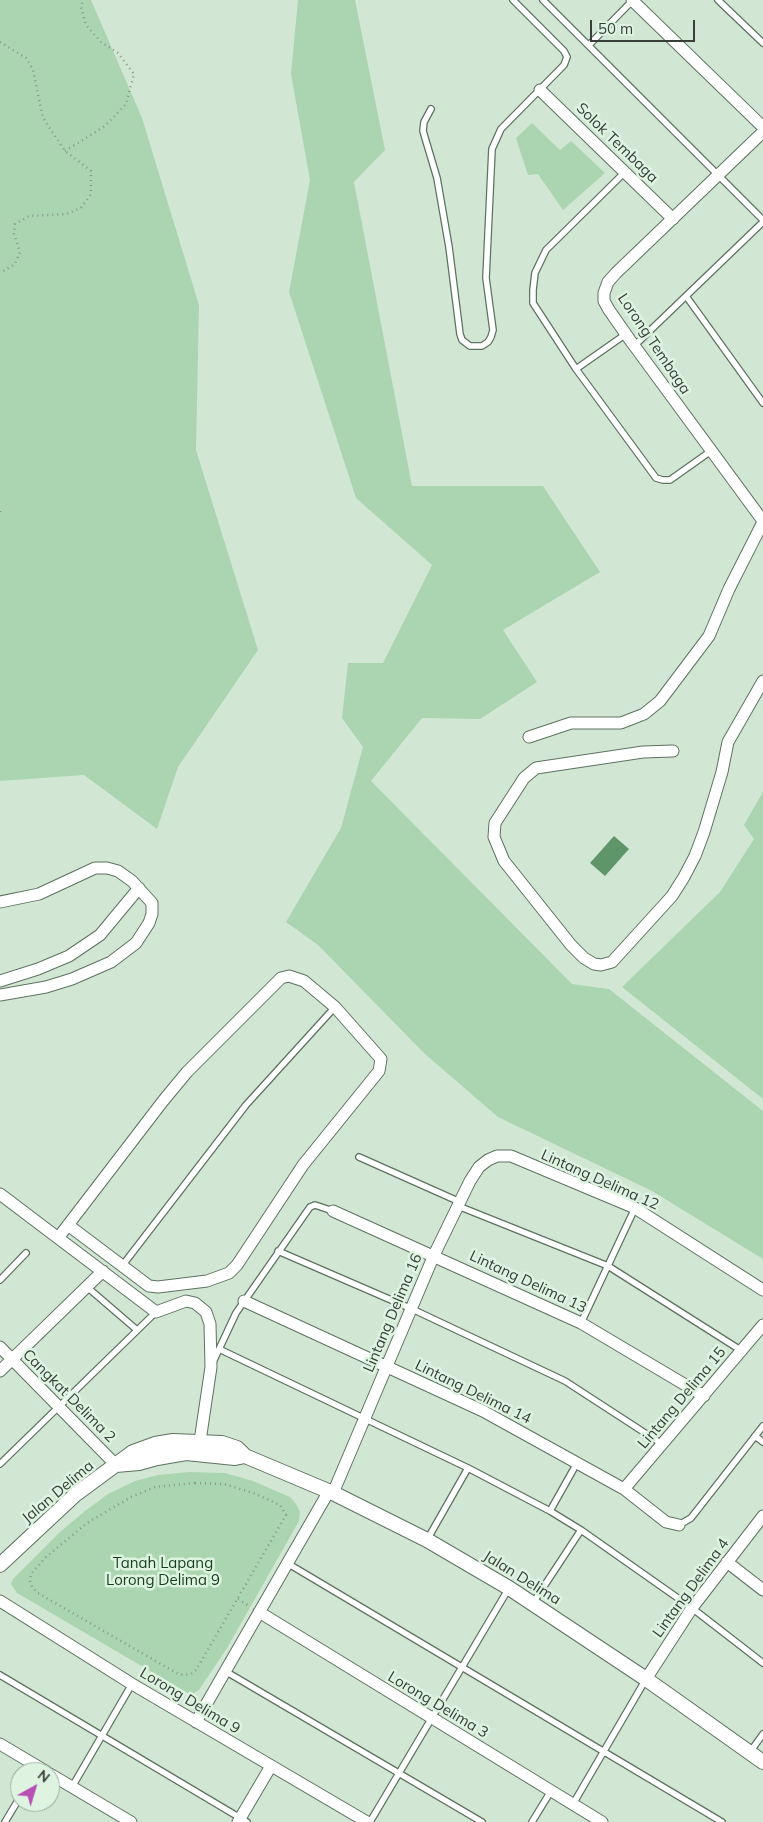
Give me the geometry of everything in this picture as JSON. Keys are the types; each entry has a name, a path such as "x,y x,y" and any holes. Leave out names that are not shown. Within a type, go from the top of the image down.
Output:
{"street":[{"path":"632,0 763,126"},
{"name":"Solok Tembaga","path":"540,90 673,219"},
{"name":"Lorong Tembaga","path":"763,132 616,273 608,282 604,293 604,301 634,346 763,522"},
{"path":"529,737 571,723 622,723 644,714 660,701 709,636 729,589 763,522"},
{"path":"673,750 643,752 536,768 524,778 496,823 494,837 504,861 572,945 584,958 594,964 601,965 612,962 672,896 684,877 695,856 704,832 722,772 728,742 763,681"},
{"path":"0,902 39,894 95,868 107,868 118,871 139,888 152,903 152,914 149,923 136,943 111,962 46,988 0,995"},
{"path":"0,981 38,969 69,956 100,935 139,888"},
{"path":"58,1238 68,1225 187,1072 280,978 289,976 304,981 335,1007 381,1059 379,1071 303,1165 237,1265 228,1273 207,1281 158,1287 149,1286 68,1225"},
{"name":"Lintang Delima 16","path":"196,1722 331,1492 412,1310 434,1255 459,1204 479,1167 497,1156"},
{"name":"Lintang Delima 12","path":"497,1156 511,1156 635,1208 763,1290"},
{"path":"0,1194 156,1312 186,1301 195,1303 206,1312 210,1324 211,1367 200,1441"},
{"name":"Lintang Delima 13","path":"333,1211 581,1323 704,1396"},
{"path":"0,1371 103,1271"},
{"name":"Lintang Delima 14","path":"244,1301 483,1411 624,1489 666,1522 679,1525"},
{"name":"Lintang Delima 15","path":"624,1489 763,1326"},
{"name":"Cangkat Delima 2","path":"0,1347 116,1465"},
{"name":"Jalan Delima","path":"0,1565 76,1494 133,1452 155,1444 173,1441 222,1443 237,1448 246,1456 331,1492 427,1540 509,1588 646,1679 763,1762"},
{"name":"Jalan Delima","path":"116,1465 140,1463 186,1453 235,1458 246,1456"},
{"name":"Lintang Delima 4","path":"646,1679 692,1608 763,1516"},
{"path":"727,1562 763,1590"},
{"name":"Lorong Delima 9","path":"0,1601 132,1684 368,1822"},
{"name":"Lorong Delima 3","path":"259,1612 602,1822"},
{"path":"0,1744 28,1762"},
{"path":"242,1821 271,1766"},
{"path":"60,1781 131,1822"}],"lane":[{"path":"431,109 424,122 424,131 437,178 449,247 460,334 462,340 470,346 476,347 488,342 493,330 486,278 492,149 501,129 564,65 567,57 564,51 513,0"},
{"path":"543,0 763,221 634,346"},
{"path":"589,46 632,0"},
{"path":"718,0 763,43"},
{"path":"625,172 546,250 535,273 533,303 576,369 656,478 670,480 711,451"},
{"path":"686,296 763,403"},
{"path":"576,369 626,334"},
{"path":"122,1266 246,1105 335,1007"},
{"path":"359,1158 459,1204 608,1266 742,1351"},
{"path":"211,1367 236,1313 312,1206 318,1205 333,1211"},
{"path":"581,1323 635,1208"},
{"path":"278,1252 412,1310 565,1381 662,1444"},
{"path":"0,1280 26,1253"},
{"path":"87,1287 137,1330"},
{"path":"0,1464 156,1312"},
{"path":"219,1349 468,1468 550,1511 692,1608 763,1663"},
{"path":"679,1525 691,1518 763,1426"},
{"path":"755,1436 763,1442"},
{"path":"550,1511 578,1463"},
{"path":"427,1540 468,1468"},
{"path":"534,1603 580,1530"},
{"path":"287,1564 722,1822"},
{"path":"368,1822 399,1774 509,1588"},
{"path":"225,1671 482,1822"},
{"path":"0,1675 242,1821"},
{"path":"572,1804 646,1679"},
{"path":"72,1787 132,1684"},
{"path":"749,1753 763,1734"},
{"path":"532,1822 551,1791"},
{"path":"0,1818 5,1822"}],"path":[{"path":"65,151 105,126 126,104 134,74 118,53 101,42 86,26 81,6 83,0"},
{"path":"0,42 26,58 34,70 43,118 65,151 91,171 91,194 81,208 66,214 29,216 15,224 14,234 20,252 15,264 0,273"},
{"path":"195,1484 224,1484 256,1494 280,1506 286,1515 196,1670 191,1674 178,1674 38,1593 32,1587 30,1581 32,1574 46,1557 87,1523 131,1497 155,1488 195,1484"}],"green space":[{"path":"0,0 91,0 142,118 199,305 196,450 258,650 178,767 157,829 84,775 0,781"},
{"path":"298,0 355,0 385,150 354,182 412,486 543,486 600,572 503,630 537,682 480,719 422,718 371,781 572,984 609,989 763,1111 763,1259 652,1191 498,1117 425,1054 318,945 286,922 341,828 363,747 342,718 348,663 383,663 432,565 356,498 289,292 310,180 291,74"},
{"path":"532,123 560,150 571,141 605,173 563,210 538,174 528,175 516,138"},
{"path":"763,792 763,1099 622,987 720,892 754,839 744,825"},
{"name":"Tanah Lapang Lorong Delima 9","path":"189,1472 225,1473 253,1481 290,1497 300,1512 299,1521 227,1648 199,1690 191,1695 17,1593 11,1584 13,1579 60,1532 108,1494 135,1481 158,1475"}],"shaded area":[{"path":"614,836 629,849 605,876 590,863"}]}
